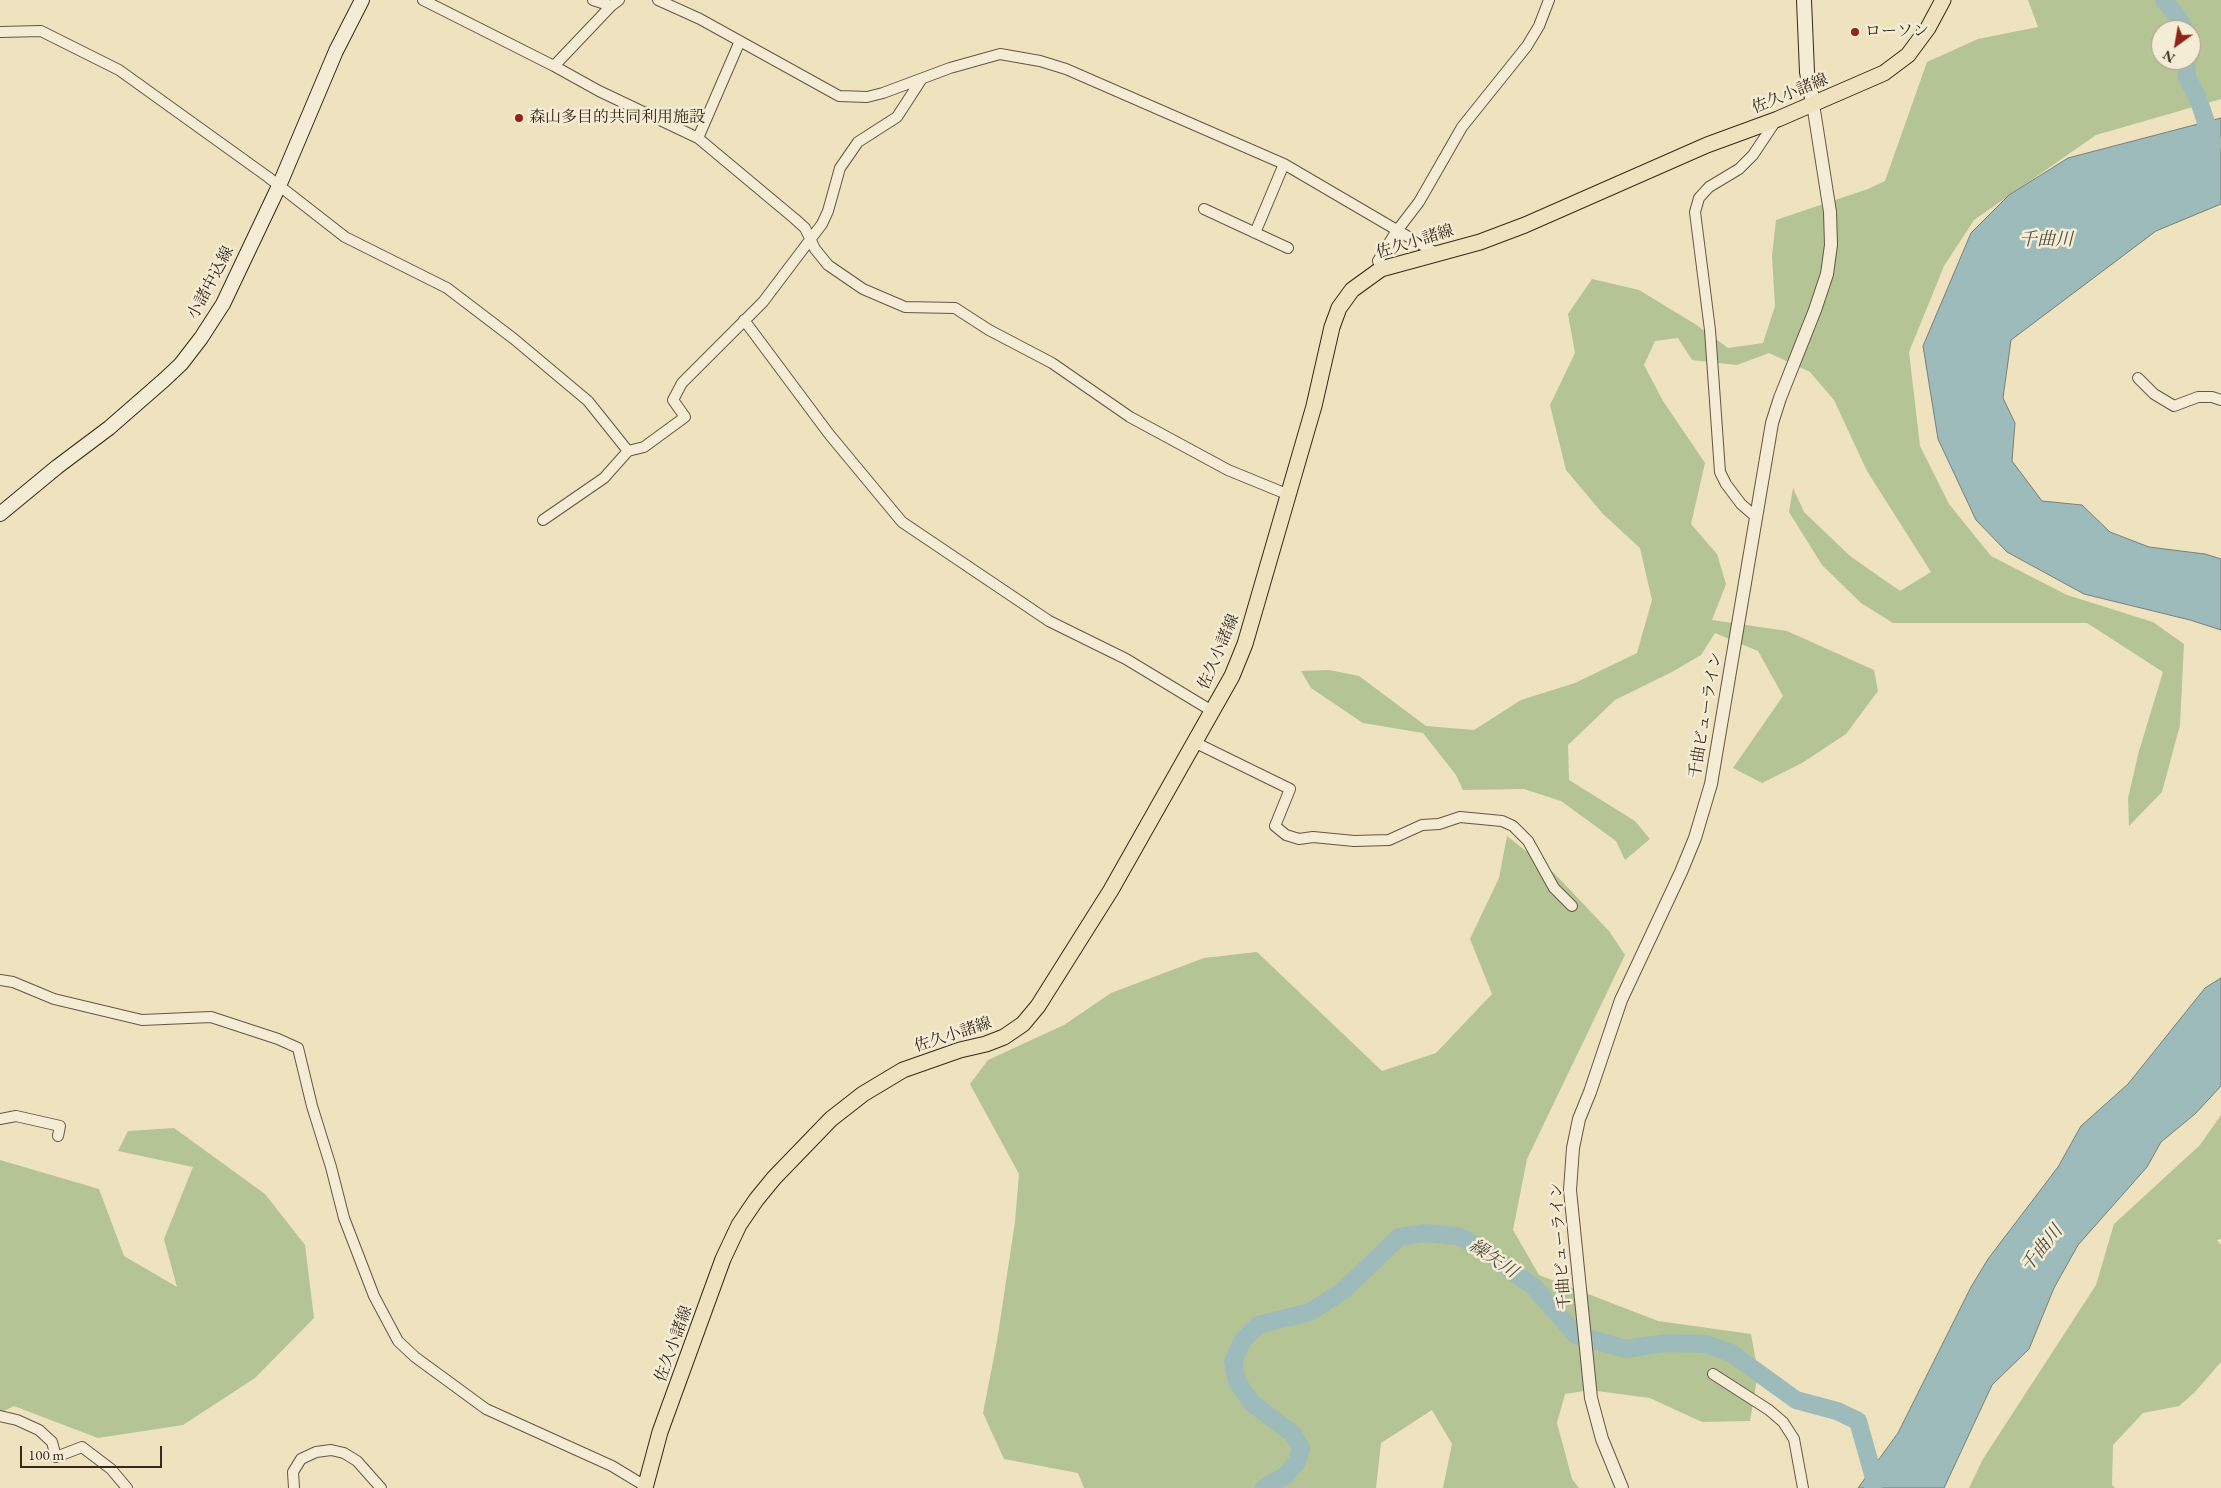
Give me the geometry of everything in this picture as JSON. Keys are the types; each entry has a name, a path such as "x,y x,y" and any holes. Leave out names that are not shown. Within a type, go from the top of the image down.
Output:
{"main road":[{"name":"小諸中込線","path":"3,507 109,428 182,364 201,338 223,304 279,186 336,51 362,0"},
{"path":"1804,0 1807,72 1813,104"},
{"name":"佐久小諸線","path":"645,1487 660,1432 724,1259 739,1226 756,1200 774,1178 832,1119 863,1094 903,1070 960,1050 986,1044 1004,1037 1023,1024 1038,1006 1111,890 1232,676 1244,644 1289,495 1314,406 1332,327 1339,308 1352,290 1381,270 1436,252 1480,242 1525,225 1707,145 1778,119 1884,72 1908,55 1928,28 1943,0"}],"street":[{"path":"423,0 554,66 598,91 698,138 805,228 828,264 863,289 905,307 955,308 989,330 1052,363 1130,417 1228,470 1289,495"},
{"path":"593,0 615,3"},
{"path":"658,0 740,41 839,96 867,97 921,80 950,68 1000,54 1040,61 1066,70 1284,164 1436,252"},
{"path":"1381,270 1378,261 1398,229 1419,202 1462,127 1528,46 1539,26 1549,0"},
{"path":"554,66 615,3"},
{"path":"0,32 41,31 118,70 268,177 345,237 447,288 514,339 588,401 628,451"},
{"path":"698,138 740,41"},
{"path":"543,520 604,478 628,451 644,447 685,417 674,400 682,383 763,302 811,240 828,210 840,168 858,142 897,117 921,80"},
{"name":"千曲ビューライン","path":"1622,1488 1602,1439 1591,1398 1570,1190 1573,1148 1579,1119 1621,1000 1681,872 1695,838 1711,784 1772,423 1827,274 1830,252 1830,212 1813,104"},
{"path":"1756,517 1742,504 1726,484 1720,472 1710,330 1695,212 1699,198 1709,187 1739,169 1752,155 1778,119"},
{"path":"1255,233 1284,164"},
{"path":"1204,209 1288,248"},
{"path":"744,320 829,434 902,522 1049,621 1126,659 1212,711"},
{"path":"2138,378 2154,394 2174,406 2198,397 2212,397 2221,400"},
{"path":"1194,742 1290,789 1275,826 1286,835 1299,839 1313,837 1389,840 1422,825 1439,824 1460,817 1502,821 1513,826 1528,841 1554,888 1572,906"},
{"path":"0,980 13,982 54,999 142,1020 211,1017 278,1039 298,1048 312,1106 331,1167 344,1218 374,1296 398,1341 415,1357 486,1409 612,1466 645,1487"},
{"path":"0,1118 16,1116 60,1126 58,1136"},
{"path":"1713,1374 1769,1410 1783,1422 1794,1439 1803,1488"},
{"path":"0,1416 17,1420 39,1430 52,1442 56,1457 82,1447 111,1468 127,1488"},
{"path":"294,1488 293,1472 301,1460 316,1452 331,1450 344,1453 357,1461 381,1488"}],"green space":[{"path":"2028,0 2221,0 2221,99 2096,135 1974,220 1944,266 1909,352 1920,446 1949,504 1991,556 2067,595 2153,622 2184,644 2180,725 2162,792 2129,826 2128,798 2139,751 2163,672 2087,623 1893,623 1861,603 1822,565 1789,512 1793,488 1804,512 1850,556 1900,591 1931,572 1867,471 1834,400 1810,372 1769,353 1737,365 1692,360 1678,338 1655,341 1644,365 1663,401 1705,463 1691,524 1717,554 1726,584 1712,620 1787,631 1874,670 1878,691 1846,734 1802,763 1762,783 1733,768 1783,696 1758,651 1715,633 1701,655 1672,672 1615,700 1568,745 1569,780 1635,821 1650,839 1625,860 1616,841 1561,801 1524,789 1463,790 1456,775 1423,733 1363,723 1311,688 1301,671 1329,670 1359,676 1426,726 1474,730 1521,700 1575,683 1637,653 1652,600 1640,548 1603,514 1566,470 1550,405 1575,353 1568,314 1592,279 1639,290 1695,324 1728,348 1763,343 1775,306 1772,256 1776,220 1868,189 1885,181 1927,62 1978,39 2038,27"},
{"path":"1507,836 1554,873 1609,931 1625,955 1527,1159 1513,1230 1539,1275 1658,1321 1751,1334 1758,1373 1750,1421 1702,1422 1650,1398 1590,1390 1565,1394 1557,1423 1572,1479 1579,1488 1443,1488 1452,1444 1432,1410 1381,1443 1376,1488 1084,1488 1078,1473 1004,1459 983,1413 997,1341 1015,1222 1019,1174 970,1084 988,1060 1064,1025 1111,993 1204,958 1257,952 1382,1071 1436,1053 1492,994 1470,939 1499,878"},
{"path":"2221,1115 2221,1239 2217,1240 2221,1245 2221,1362 2194,1393 2179,1406 2143,1413 2113,1445 2112,1485 2115,1488 1969,1488 1983,1459 2096,1285 2114,1224 2200,1145"},
{"path":"174,1128 265,1194 305,1245 314,1318 255,1378 183,1425 98,1438 14,1406 0,1413 0,1160 99,1189 124,1256 177,1287 164,1239 193,1167 118,1151 128,1131"}],"water":[{"name":"千曲川","path":"2221,118 2221,204 2156,231 2011,340 2003,398 2015,423 2012,461 2042,501 2082,505 2110,532 2149,547 2205,554 2221,559 2221,630 2190,620 2084,594 2007,552 1976,520 1938,439 1923,346 1971,233 2009,195 2068,158"},
{"name":"千曲川","path":"2221,978 2221,1086 2195,1114 2161,1142 2147,1167 2078,1245 2054,1288 2029,1349 1992,1385 1944,1488 1858,1488 1898,1433 1971,1287 1988,1259 2058,1167 2081,1126 2128,1084 2205,988"}],"waterway":[{"path":"2164,0 2179,20"},
{"path":"2187,70 2187,77 2199,101 2213,144"},
{"name":"繰矢川","path":"1264,1488 1286,1475 1297,1462 1301,1448 1293,1434 1252,1403 1237,1382 1233,1362 1243,1340 1258,1325 1310,1312 1344,1290 1399,1237 1424,1233 1458,1236 1481,1248 1534,1287 1576,1335 1626,1349 1666,1343 1706,1344 1731,1353 1796,1400 1837,1411 1858,1421 1874,1478 1873,1488"}],"place":[{"name":"ローソン","path":"1855,32"},
{"name":"森山多目的共同利用施設","path":"519,118"}]}
